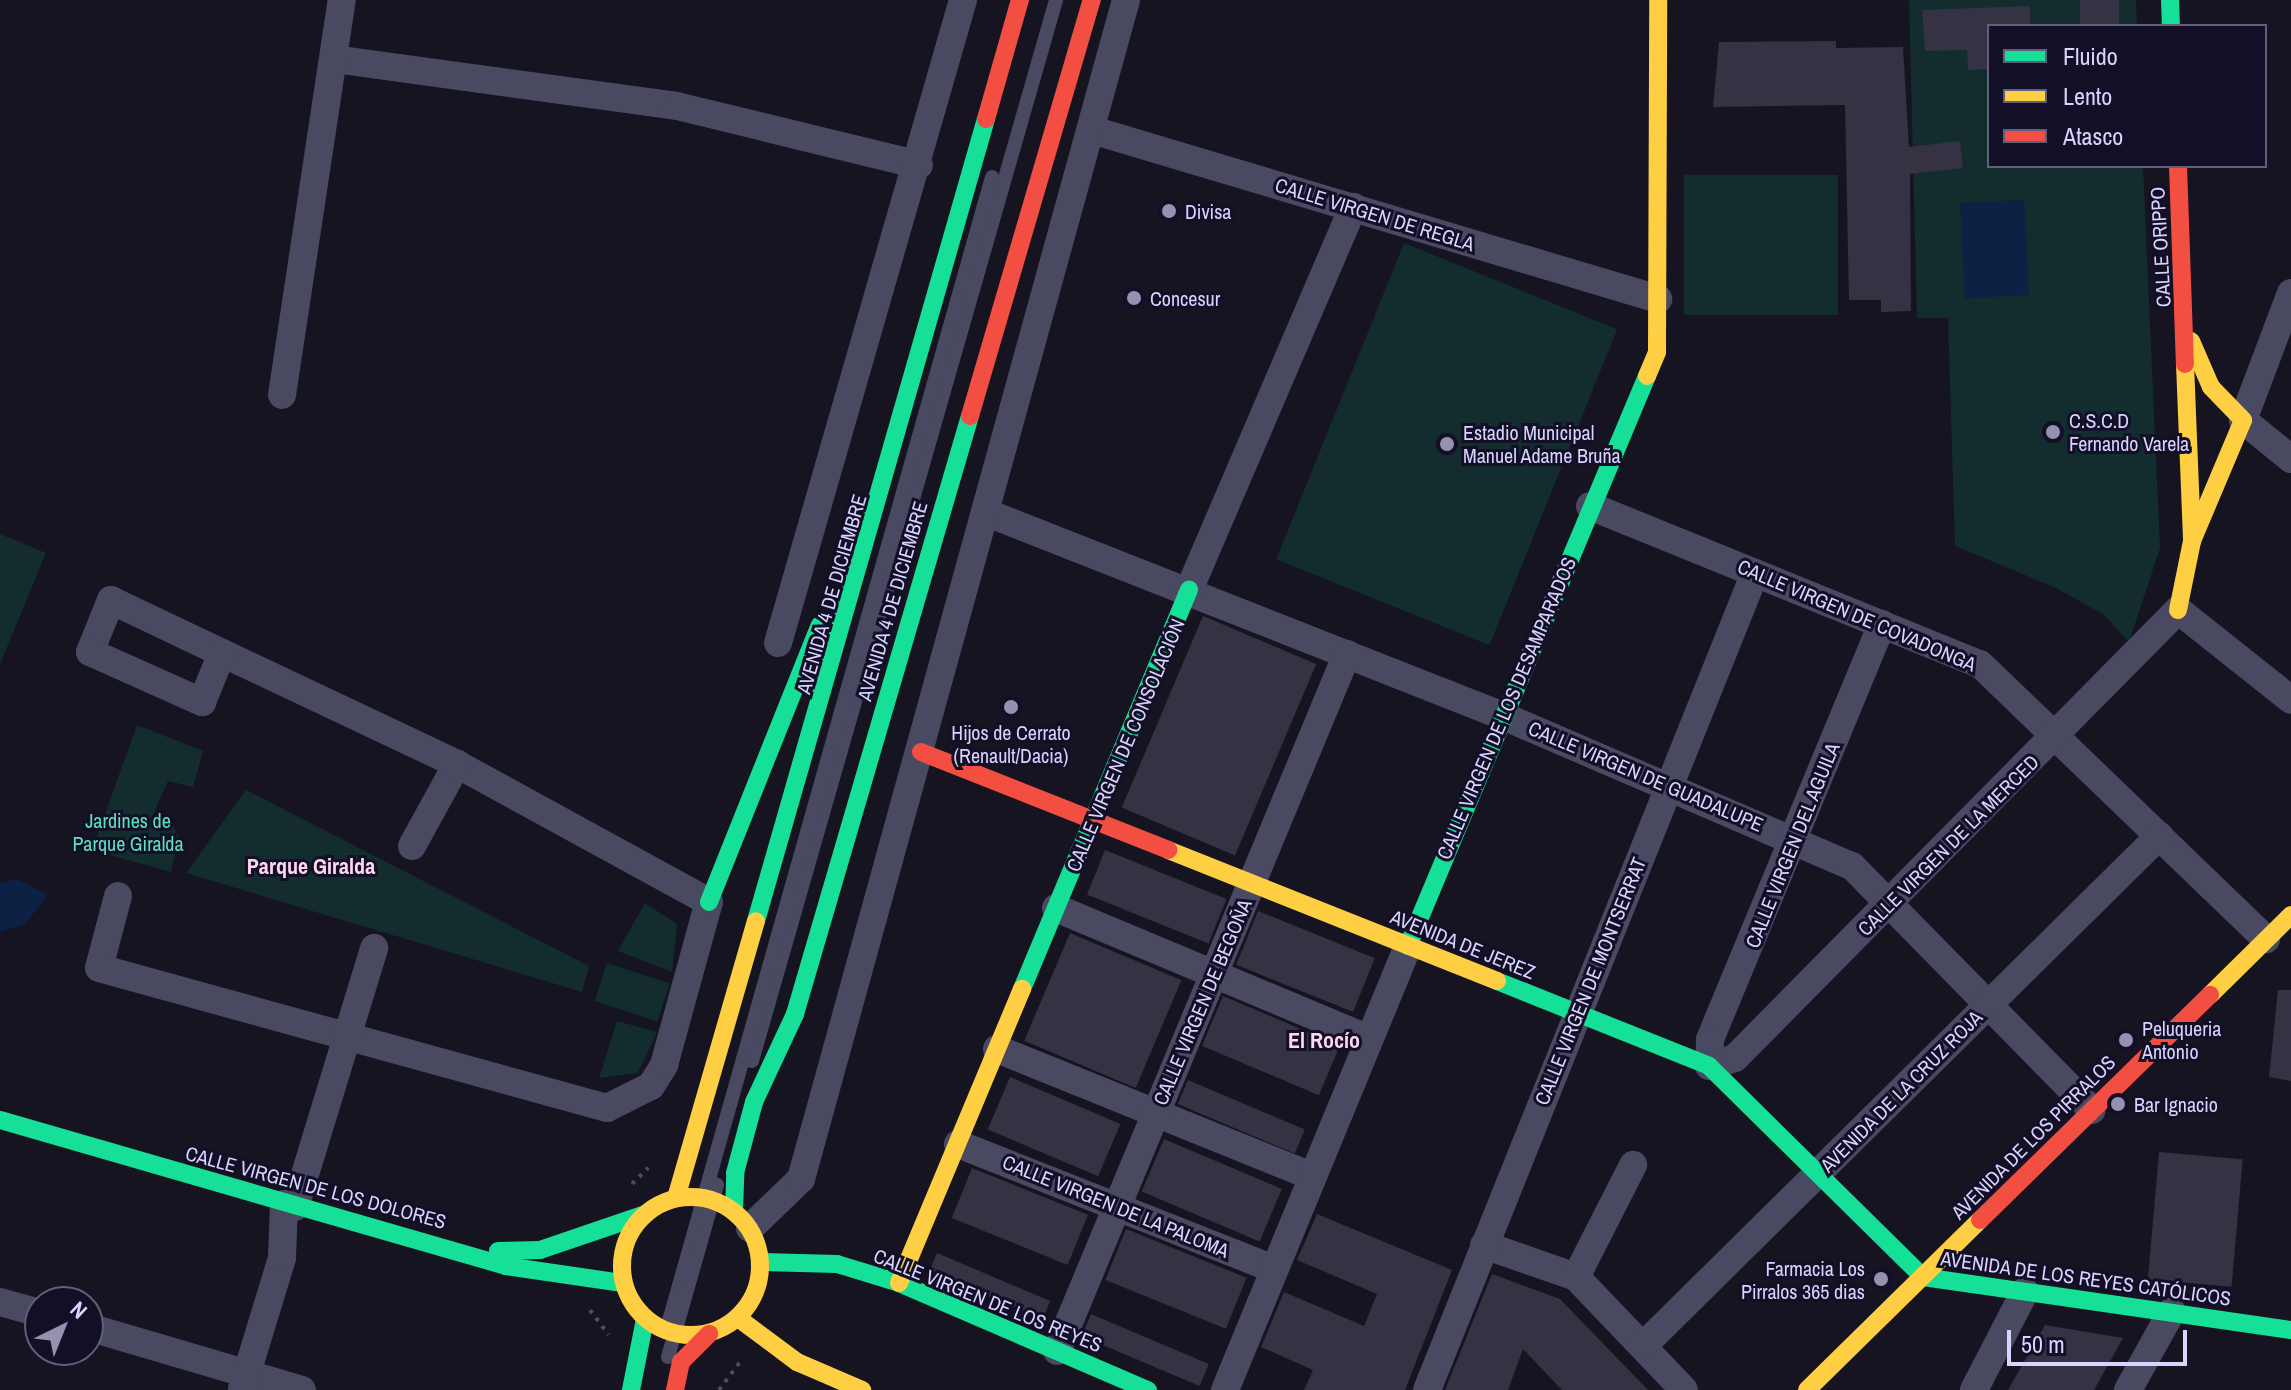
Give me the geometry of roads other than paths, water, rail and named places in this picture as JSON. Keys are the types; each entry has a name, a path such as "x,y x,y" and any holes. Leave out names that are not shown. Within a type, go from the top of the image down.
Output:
{"street":[{"path":"282,395 342,0"},
{"path":"778,643 919,165 963,0"},
{"name":"AVENIDA 4 DE DICIEMBRE","path":"676,1198 909,404 1020,0"},
{"name":"AVENIDA 4 DE DICIEMBRE","path":"742,1220 735,1173 754,1102 795,1014 1092,0"},
{"path":"742,1220 801,1179 887,850 921,752 1126,0"},
{"name":"CALLE VIRGEN DE LOS DESAMPARADOS","path":"1225,1390 1311,1176 1657,352 1658,0"},
{"path":"2170,0 2171,24"},
{"path":"334,59 677,106 919,165"},
{"name":"CALLE VIRGEN DE REGLA","path":"1092,130 1658,299"},
{"name":"CALLE ORIPPO","path":"2178,168 2192,541"},
{"name":"CALLE VIRGEN DE CONSOLACIÓN","path":"899,1283 1353,207"},
{"path":"2291,293 2243,420 2192,541 2178,610 2291,700"},
{"path":"2186,325 2220,398 2291,459"},
{"path":"2186,411 2197,398 2220,398"},
{"path":"118,896 99,968 346,1039 607,1108 651,1086 664,1065 709,902 909,404"},
{"name":"CALLE VIRGEN DE COVADONGA","path":"1590,506 1980,664 2266,939"},
{"name":"CALLE VIRGEN DE GUADALUPE","path":"985,512 1503,716 1796,839 1852,866 2092,1110"},
{"name":"CALLE VIRGEN DE MONTSERRAT","path":"1427,1390 1755,573"},
{"path":"222,653 202,702 90,652 111,600 457,764 709,902"},
{"name":"CALLE VIRGEN DE LA MERCED","path":"1709,1066 1735,1058 1890,905 2178,610"},
{"name":"CALLE VIRGEN DEL AGUILA","path":"1709,1066 1710,1040 1796,839 1882,624"},
{"name":"CALLE VIRGEN DE BEGOÑA","path":"1057,1351 1347,654"},
{"name":"AVENIDA DE JEREZ","path":"921,752 1709,1066 1923,1277"},
{"path":"412,846 457,764"},
{"name":"AVENIDA DE LA CRUZ ROJA","path":"1643,1346 2159,836"},
{"path":"1056,908 1369,1039"},
{"name":"AVENIDA DE LOS PIRRALOS","path":"1807,1390 2291,915"},
{"path":"245,1382 282,1258 290,1205 374,948"},
{"path":"997,1049 1311,1176"},
{"name":"CALLE VIRGEN DE LOS DOLORES","path":"0,1120 290,1205 474,1252 535,1273 623,1283"},
{"name":"CALLE VIRGEN DE LA PALOMA","path":"958,1144 1274,1269"},
{"path":"1576,1277 1633,1165"},
{"path":"474,1252 540,1250 643,1215 676,1198 707,1199 742,1220 761,1262 760,1283 738,1318 709,1334 681,1362 675,1390"},
{"path":"643,1215 624,1247 623,1283 645,1319 672,1329 709,1334"},
{"path":"1484,1245 1576,1277 1684,1390"},
{"name":"CALLE VIRGEN DE LOS REYES","path":"761,1262 837,1264 899,1283 1148,1390"},
{"name":"AVENIDA DE LOS REYES CATÓLICOS","path":"1923,1277 2291,1330"},
{"path":"1974,1390 2025,1291"},
{"path":"0,1302 24,1309"},
{"path":"2128,1390 2172,1311"},
{"path":"738,1318 816,1381 862,1390"},
{"path":"631,1390 645,1319"},
{"path":"104,1333 245,1382 302,1390"}],"lane":[{"path":"658,1390 707,1199 1042,0"},
{"path":"707,1199 1056,0"},
{"path":"657,1365 672,1329"}],"water":[{"path":"2024,200 2029,295 1965,298 1960,203"},
{"path":"17,879 48,895 25,924 0,932 0,883"}],"place":[{"name":"Divisa","path":"1169,211"},
{"name":"Concesur","path":"1134,298"},
{"name":"C.S.C.D Fernando Varela","path":"2053,432"},
{"name":"Estadio Municipal Manuel Adame Bruña","path":"1447,444"},
{"name":"Hijos de Cerrato (Renault/Dacia)","path":"1011,707"},
{"name":"Peluqueria Antonio","path":"2126,1040"},
{"name":"Bar Ignacio","path":"2118,1104"},
{"name":"Farmacia Los Pirralos 365 dias","path":"1881,1279"}],"district":[{"name":"Parque Giralda","path":"311,867"},
{"name":"El Rocío","path":"1324,1041"}],"park label":[{"name":"Jardines de Parque Giralda","path":"128,832"}]}
